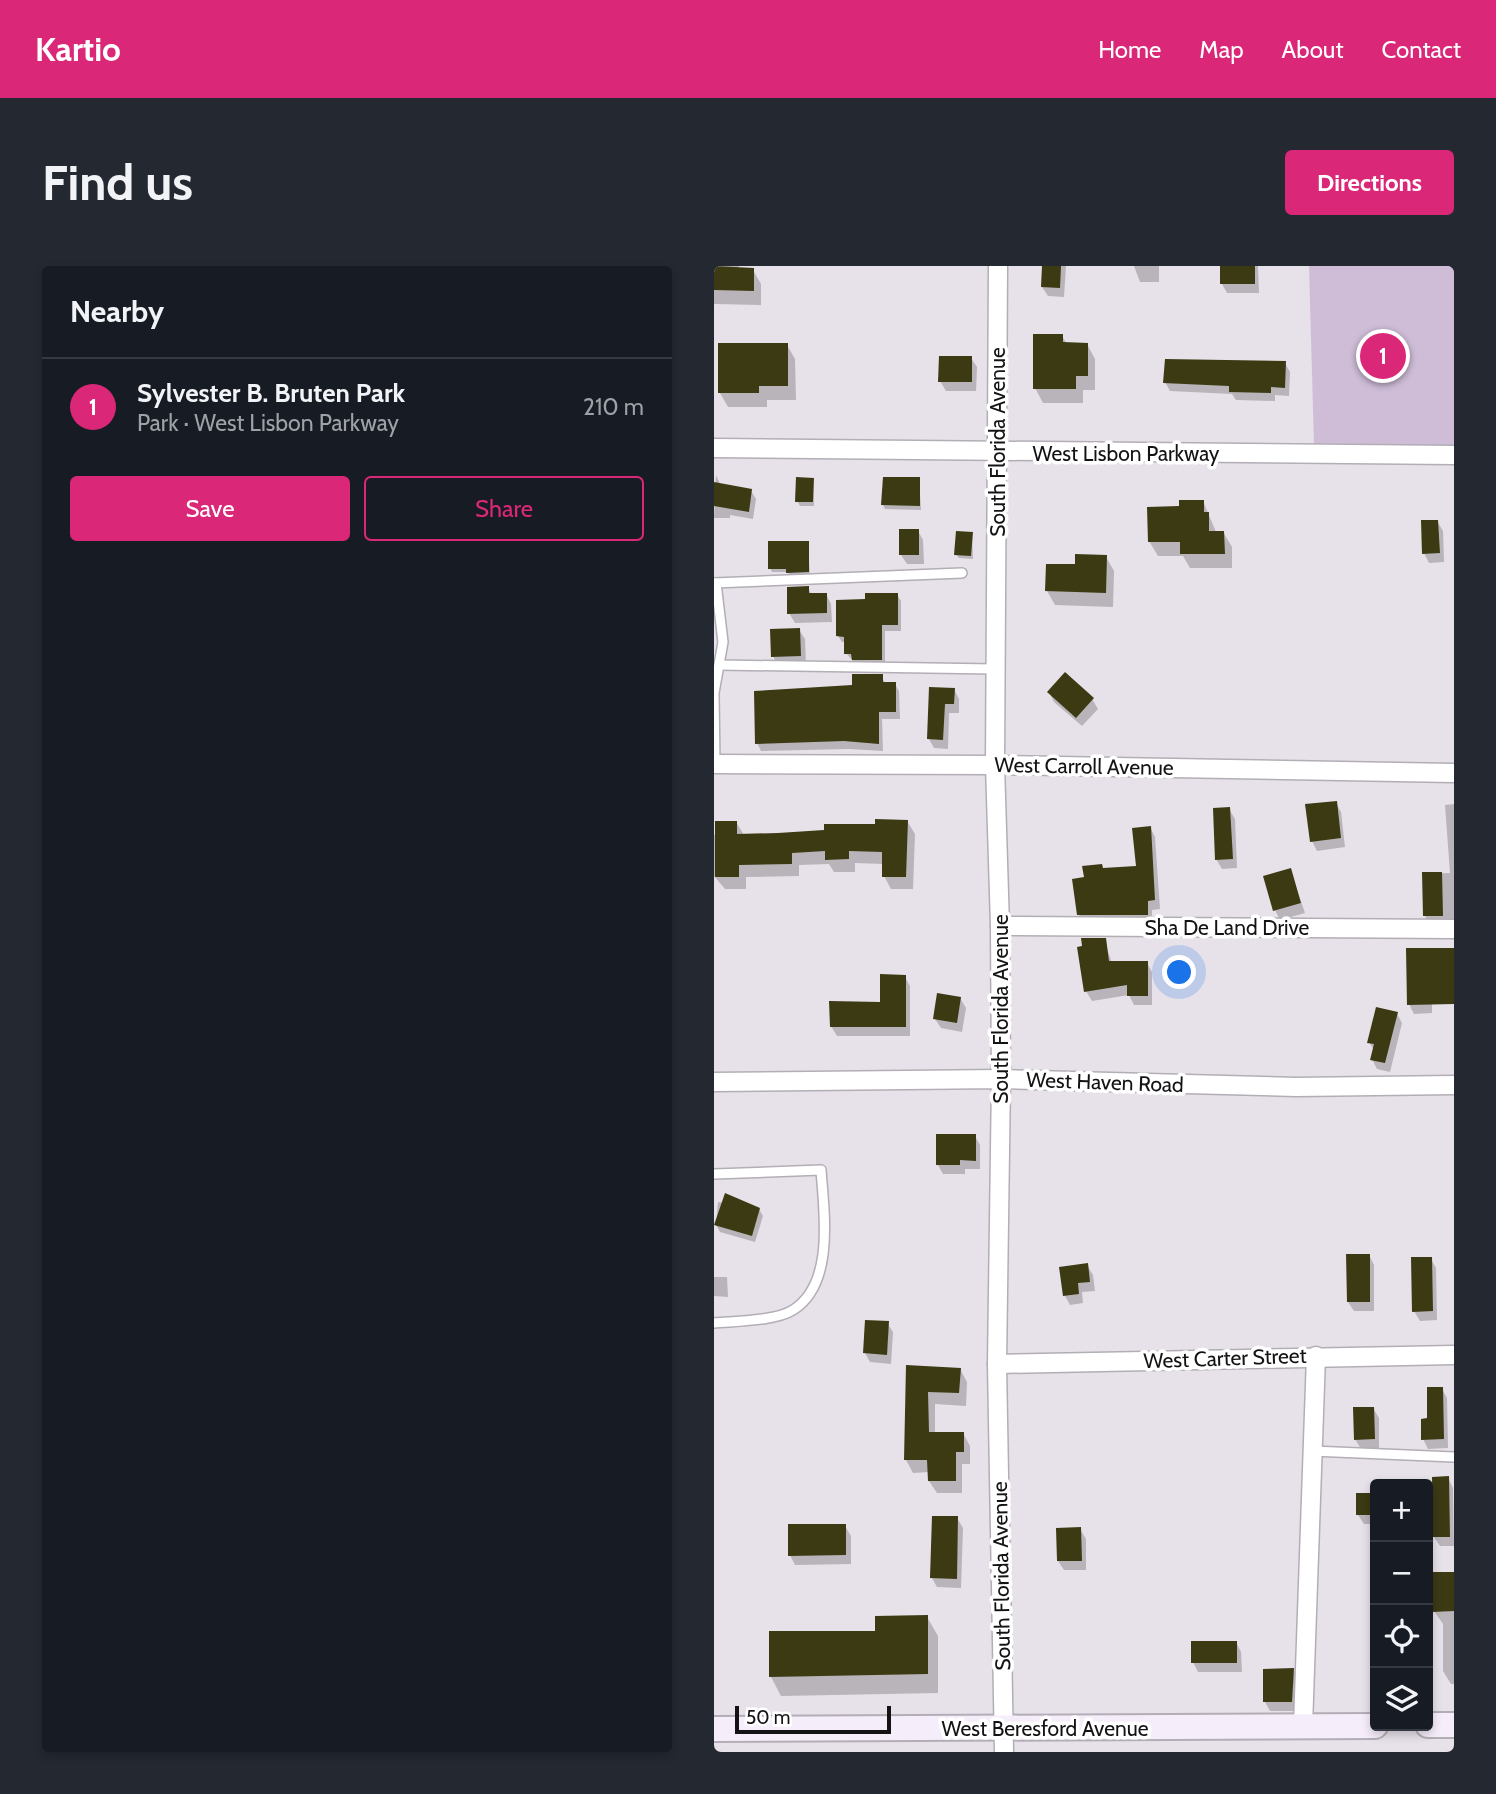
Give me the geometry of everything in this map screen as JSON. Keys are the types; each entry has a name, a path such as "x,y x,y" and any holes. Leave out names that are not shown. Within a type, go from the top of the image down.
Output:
{"street":[{"name":"South Florida Avenue","path":"998,266 995,765 1001,1079 997,1364 1004,1740"},
{"name":"West Lisbon Parkway","path":"714,448 1454,455"},
{"name":"West Carroll Avenue","path":"715,764 995,765 1454,773"},
{"name":"Sha De Land Drive","path":"1000,926 1454,929"},
{"name":"West Haven Road","path":"714,1082 1001,1079 1296,1087 1454,1085"},
{"name":"West Carter Street","path":"997,1364 1454,1355"},
{"path":"1303,1726 1316,1356"},
{"path":"1433,1726 1454,1725"},
{"name":"West Beresford Avenue","path":"714,1729 1004,1740 1303,1726 1370,1726"}],"lane":[{"path":"715,764 714,693 723,642 715,583 962,573"},
{"path":"719,665 995,669"},
{"path":"714,1174 821,1170 824,1217 820,1268 812,1294 791,1311 714,1323"},
{"path":"1312,1451 1454,1457"}],"shaded area":[{"path":"1309,266 1454,266 1454,446 1314,445"}],"building":[{"path":"714,266 754,268 754,291 714,290"},
{"path":"1042,266 1061,266 1060,288 1041,287"},
{"path":"1220,266 1255,266 1255,284 1220,284"},
{"path":"1033,334 1063,334 1063,342 1088,343 1088,376 1076,376 1076,389 1033,389"},
{"path":"718,343 788,343 788,386 759,386 759,393 718,393"},
{"path":"939,356 972,356 972,382 938,382"},
{"path":"1165,359 1286,361 1285,388 1271,387 1271,393 1229,392 1229,386 1163,383"},
{"path":"796,477 814,478 813,502 795,502"},
{"path":"883,477 920,477 920,506 881,505"},
{"path":"714,482 752,489 749,512 714,506"},
{"path":"1179,500 1204,500 1204,512 1209,512 1209,531 1224,531 1225,554 1180,554 1180,542 1148,542 1147,507 1179,506"},
{"path":"1421,520 1438,520 1440,553 1422,554"},
{"path":"899,529 919,529 919,555 899,555"},
{"path":"956,531 973,532 971,556 954,555"},
{"path":"768,541 809,541 809,572 786,573 786,569 768,569"},
{"path":"1075,554 1107,555 1106,593 1045,591 1046,564 1075,564"},
{"path":"809,586 809,593 827,593 827,613 787,614 787,587"},
{"path":"865,593 898,593 898,625 882,625 882,660 852,660 851,654 844,654 844,637 836,636 836,600 865,599"},
{"path":"800,628 801,656 771,657 770,629"},
{"path":"1065,672 1094,698 1076,718 1047,692"},
{"path":"852,674 883,674 883,682 896,682 896,712 879,712 879,744 844,741 755,744 754,691 852,685"},
{"path":"929,687 955,688 954,704 945,704 943,740 927,739"},
{"path":"1337,801 1341,838 1310,842 1305,804"},
{"path":"1230,807 1233,859 1215,860 1213,808"},
{"path":"875,819 908,820 906,877 882,877 882,852 849,851 849,859 825,860 825,851 792,853 792,864 739,865 739,877 715,877 715,821 737,821 737,834 824,830 824,824 875,824"},
{"path":"1151,826 1155,900 1148,901 1148,915 1077,915 1072,879 1084,877 1082,866 1136,866 1132,828"},
{"path":"1291,868 1301,903 1273,911 1263,876"},
{"path":"1422,872 1442,872 1443,916 1423,916"},
{"path":"1081,938 1106,938 1109,961 1148,961 1148,996 1127,996 1127,985 1084,992 1077,947 1082,946"},
{"path":"1406,948 1454,948 1454,1004 1407,1005"},
{"path":"880,974 906,975 906,1027 830,1027 829,1001 880,1002"},
{"path":"937,993 961,997 957,1023 933,1019"},
{"path":"1376,1007 1398,1012 1385,1063 1370,1060 1374,1044 1367,1043"},
{"path":"936,1134 976,1134 976,1161 960,1160 960,1165 936,1165"},
{"path":"725,1193 760,1208 752,1236 714,1225"},
{"path":"1346,1254 1370,1254 1370,1302 1347,1302"},
{"path":"1411,1257 1432,1257 1433,1311 1412,1312"},
{"path":"1088,1263 1090,1282 1078,1283 1079,1294 1063,1296 1059,1267"},
{"path":"865,1320 889,1321 887,1355 863,1353"},
{"path":"906,1365 961,1368 959,1393 928,1392 929,1432 964,1432 964,1452 956,1452 956,1481 928,1481 927,1460 904,1460"},
{"path":"1427,1387 1443,1387 1444,1439 1421,1440 1421,1419 1427,1418"},
{"path":"1353,1407 1374,1407 1375,1439 1354,1440"},
{"path":"1449,1476 1450,1537 1433,1537 1432,1477"},
{"path":"1356,1493 1370,1493 1370,1515 1356,1515"},
{"path":"932,1516 958,1516 957,1579 930,1578"},
{"path":"788,1524 846,1524 846,1555 788,1556"},
{"path":"1081,1527 1082,1561 1057,1561 1056,1528"},
{"path":"1433,1572 1454,1572 1454,1611 1433,1612"},
{"path":"928,1615 928,1674 769,1677 769,1631 875,1631 875,1616"},
{"path":"1191,1641 1237,1641 1237,1663 1191,1663"},
{"path":"1294,1668 1292,1702 1263,1702 1263,1669"}],"place":[{"name":"Sylvester B. Bruten Park","path":"1383,356"}]}
